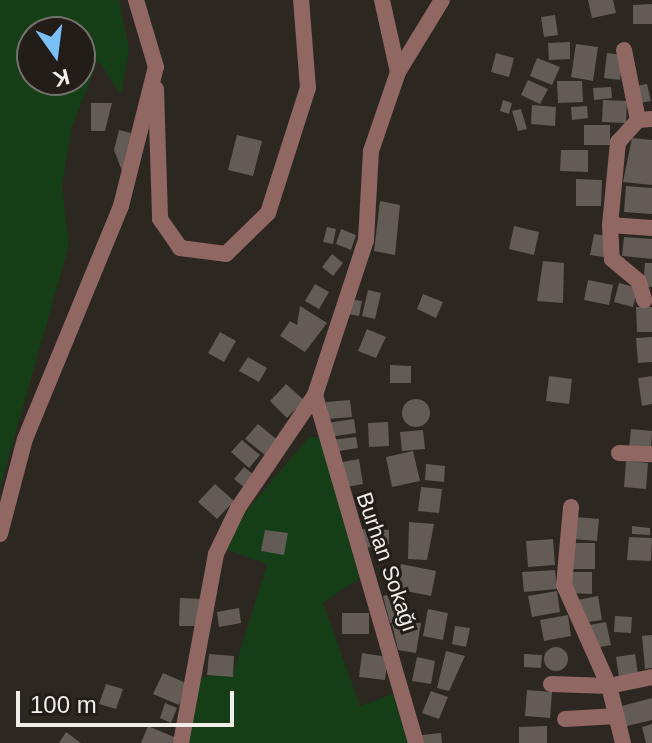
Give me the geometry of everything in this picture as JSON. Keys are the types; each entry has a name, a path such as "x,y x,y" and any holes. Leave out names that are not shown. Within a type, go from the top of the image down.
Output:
{"street":[{"path":"136,0 156,67 160,219 180,248 226,254 268,213 308,88 301,0"},
{"path":"382,0 398,72"},
{"path":"181,743 216,554 238,508 315,395 366,240 371,151 398,72 442,0"},
{"path":"624,50 645,120 611,162 612,259 639,282 644,300"},
{"path":"0,534 25,439 121,206 156,67"},
{"path":"610,225 652,228"},
{"name":"Burhan Sokağı","path":"315,395 416,743"},
{"path":"619,453 652,454"},
{"path":"571,507 564,585 609,686 623,743"},
{"path":"551,684 609,686 652,677"},
{"path":"565,719 617,716"}],"green space":[{"path":"0,0 119,0 129,49 121,95 98,60 96,65 96,16 16,16 16,96 84,96 72,127 62,185 69,245 0,488"},
{"path":"309,437 325,437 367,573 323,603 360,706 393,694 408,743 184,743 200,678 234,671 267,564 225,549 238,521"}],"building":[{"path":"588,0 613,0 616,13 592,18"},
{"path":"652,4 652,24 633,24 633,5"},
{"path":"555,15 558,35 544,37 541,17"},
{"path":"570,42 570,59 549,60 548,43"},
{"path":"576,44 598,47 593,81 571,77"},
{"path":"496,53 514,58 509,77 491,72"},
{"path":"607,53 623,55 620,80 604,78"},
{"path":"537,58 560,67 552,85 530,76"},
{"path":"528,80 548,89 540,104 521,95"},
{"path":"557,81 582,81 583,102 558,103"},
{"path":"647,84 651,101 640,103 636,86"},
{"path":"611,87 612,98 594,100 593,88"},
{"path":"503,100 512,103 509,114 500,111"},
{"path":"603,100 627,101 626,123 602,122"},
{"path":"91,103 112,103 105,131 91,131"},
{"path":"532,105 556,107 555,126 531,124"},
{"path":"587,106 588,118 572,120 571,107"},
{"path":"521,109 527,129 518,131 512,111"},
{"path":"584,125 610,125 610,145 584,145"},
{"path":"119,130 131,133 122,171 114,150"},
{"path":"237,135 262,141 253,176 228,170"},
{"path":"632,138 652,140 652,185 623,182"},
{"path":"561,150 588,150 588,172 560,171"},
{"path":"576,179 602,180 601,206 576,206"},
{"path":"626,186 652,188 652,214 624,212"},
{"path":"380,201 400,205 395,255 374,251"},
{"path":"514,226 539,232 534,255 509,249"},
{"path":"327,227 336,229 333,244 323,242"},
{"path":"341,229 356,235 351,250 336,244"},
{"path":"594,234 607,236 604,257 590,255"},
{"path":"624,237 652,239 652,259 622,256"},
{"path":"332,254 343,263 333,276 322,267"},
{"path":"543,261 564,263 563,303 537,301"},
{"path":"645,263 652,263 652,287 643,286"},
{"path":"588,280 613,285 609,305 584,300"},
{"path":"619,283 638,288 633,307 614,302"},
{"path":"315,284 329,292 319,309 305,301"},
{"path":"368,290 381,293 375,319 362,316"},
{"path":"423,294 443,302 436,318 417,309"},
{"path":"351,299 362,301 359,316 348,314"},
{"path":"300,306 327,323 305,352 280,336 290,321 297,325"},
{"path":"636,307 652,307 652,332 637,332"},
{"path":"367,329 386,337 376,358 358,351"},
{"path":"220,332 236,341 224,362 208,353"},
{"path":"652,337 652,362 638,363 636,338"},
{"path":"248,357 267,368 259,382 239,371"},
{"path":"390,365 411,366 411,383 390,383"},
{"path":"549,376 572,379 569,404 546,401"},
{"path":"652,376 652,404 642,406 638,378"},
{"path":"286,384 304,400 287,418 270,401"},
{"path":"416,399 426,403 430,413 426,423 416,427 406,423 402,413 406,403"},
{"path":"350,400 352,417 328,419 326,402"},
{"path":"354,419 356,433 329,437 327,423"},
{"path":"388,422 389,446 369,447 368,423"},
{"path":"258,424 281,443 269,458 245,439"},
{"path":"631,429 652,431 651,450 629,448"},
{"path":"423,430 425,449 402,451 400,432"},
{"path":"356,437 358,448 333,452 331,440"},
{"path":"242,440 260,455 249,468 231,452"},
{"path":"413,451 420,481 392,487 386,457"},
{"path":"359,459 363,484 341,488 337,463"},
{"path":"626,461 648,463 646,489 624,487"},
{"path":"426,464 445,466 444,482 425,480"},
{"path":"244,467 254,475 244,487 234,479"},
{"path":"215,484 234,501 217,519 198,502"},
{"path":"421,487 442,489 439,513 418,511"},
{"path":"576,517 599,519 597,541 573,539"},
{"path":"409,522 434,524 427,560 408,559"},
{"path":"632,526 650,528 650,535 632,534"},
{"path":"361,529 389,530 389,548 361,547"},
{"path":"265,530 288,533 284,555 261,551"},
{"path":"629,537 652,538 651,561 627,560"},
{"path":"553,539 555,565 528,567 526,541"},
{"path":"570,543 595,543 595,569 569,569"},
{"path":"401,564 436,571 431,596 396,589"},
{"path":"555,570 557,589 524,592 522,572"},
{"path":"569,572 592,572 592,594 569,593"},
{"path":"557,591 560,612 532,617 528,596"},
{"path":"402,592 408,619 390,623 383,596"},
{"path":"598,596 602,620 581,623 577,600"},
{"path":"180,598 201,599 200,626 179,626"},
{"path":"239,608 241,623 219,627 217,612"},
{"path":"428,609 448,613 443,640 423,636"},
{"path":"342,613 369,613 369,634 342,634"},
{"path":"568,615 571,636 544,641 540,620"},
{"path":"615,616 632,617 631,633 614,632"},
{"path":"606,622 611,645 594,648 589,625"},
{"path":"421,623 416,653 398,650 392,624"},
{"path":"455,626 470,628 466,647 452,644"},
{"path":"652,635 652,668 645,669 642,636"},
{"path":"556,647 565,650 568,659 565,668 556,671 547,668 544,659 547,650"},
{"path":"446,651 465,656 449,691 437,688"},
{"path":"362,653 388,657 385,680 359,677"},
{"path":"209,654 234,656 233,677 207,675"},
{"path":"524,654 542,655 541,668 524,667"},
{"path":"635,654 638,674 619,677 616,657"},
{"path":"417,657 435,661 431,684 412,681"},
{"path":"163,673 188,684 179,705 153,694"},
{"path":"106,684 123,689 116,709 99,704"},
{"path":"527,690 552,692 550,718 525,716"},
{"path":"431,691 448,697 439,719 422,713"},
{"path":"652,698 652,720 623,727 618,707"},
{"path":"165,703 177,708 171,723 160,718"},
{"path":"652,724 652,743 646,743 642,727"},
{"path":"148,726 181,740 180,743 141,743"},
{"path":"547,726 547,743 519,743 519,727"},
{"path":"66,732 81,743 59,743"},
{"path":"441,733 442,743 423,743 422,735"}]}
